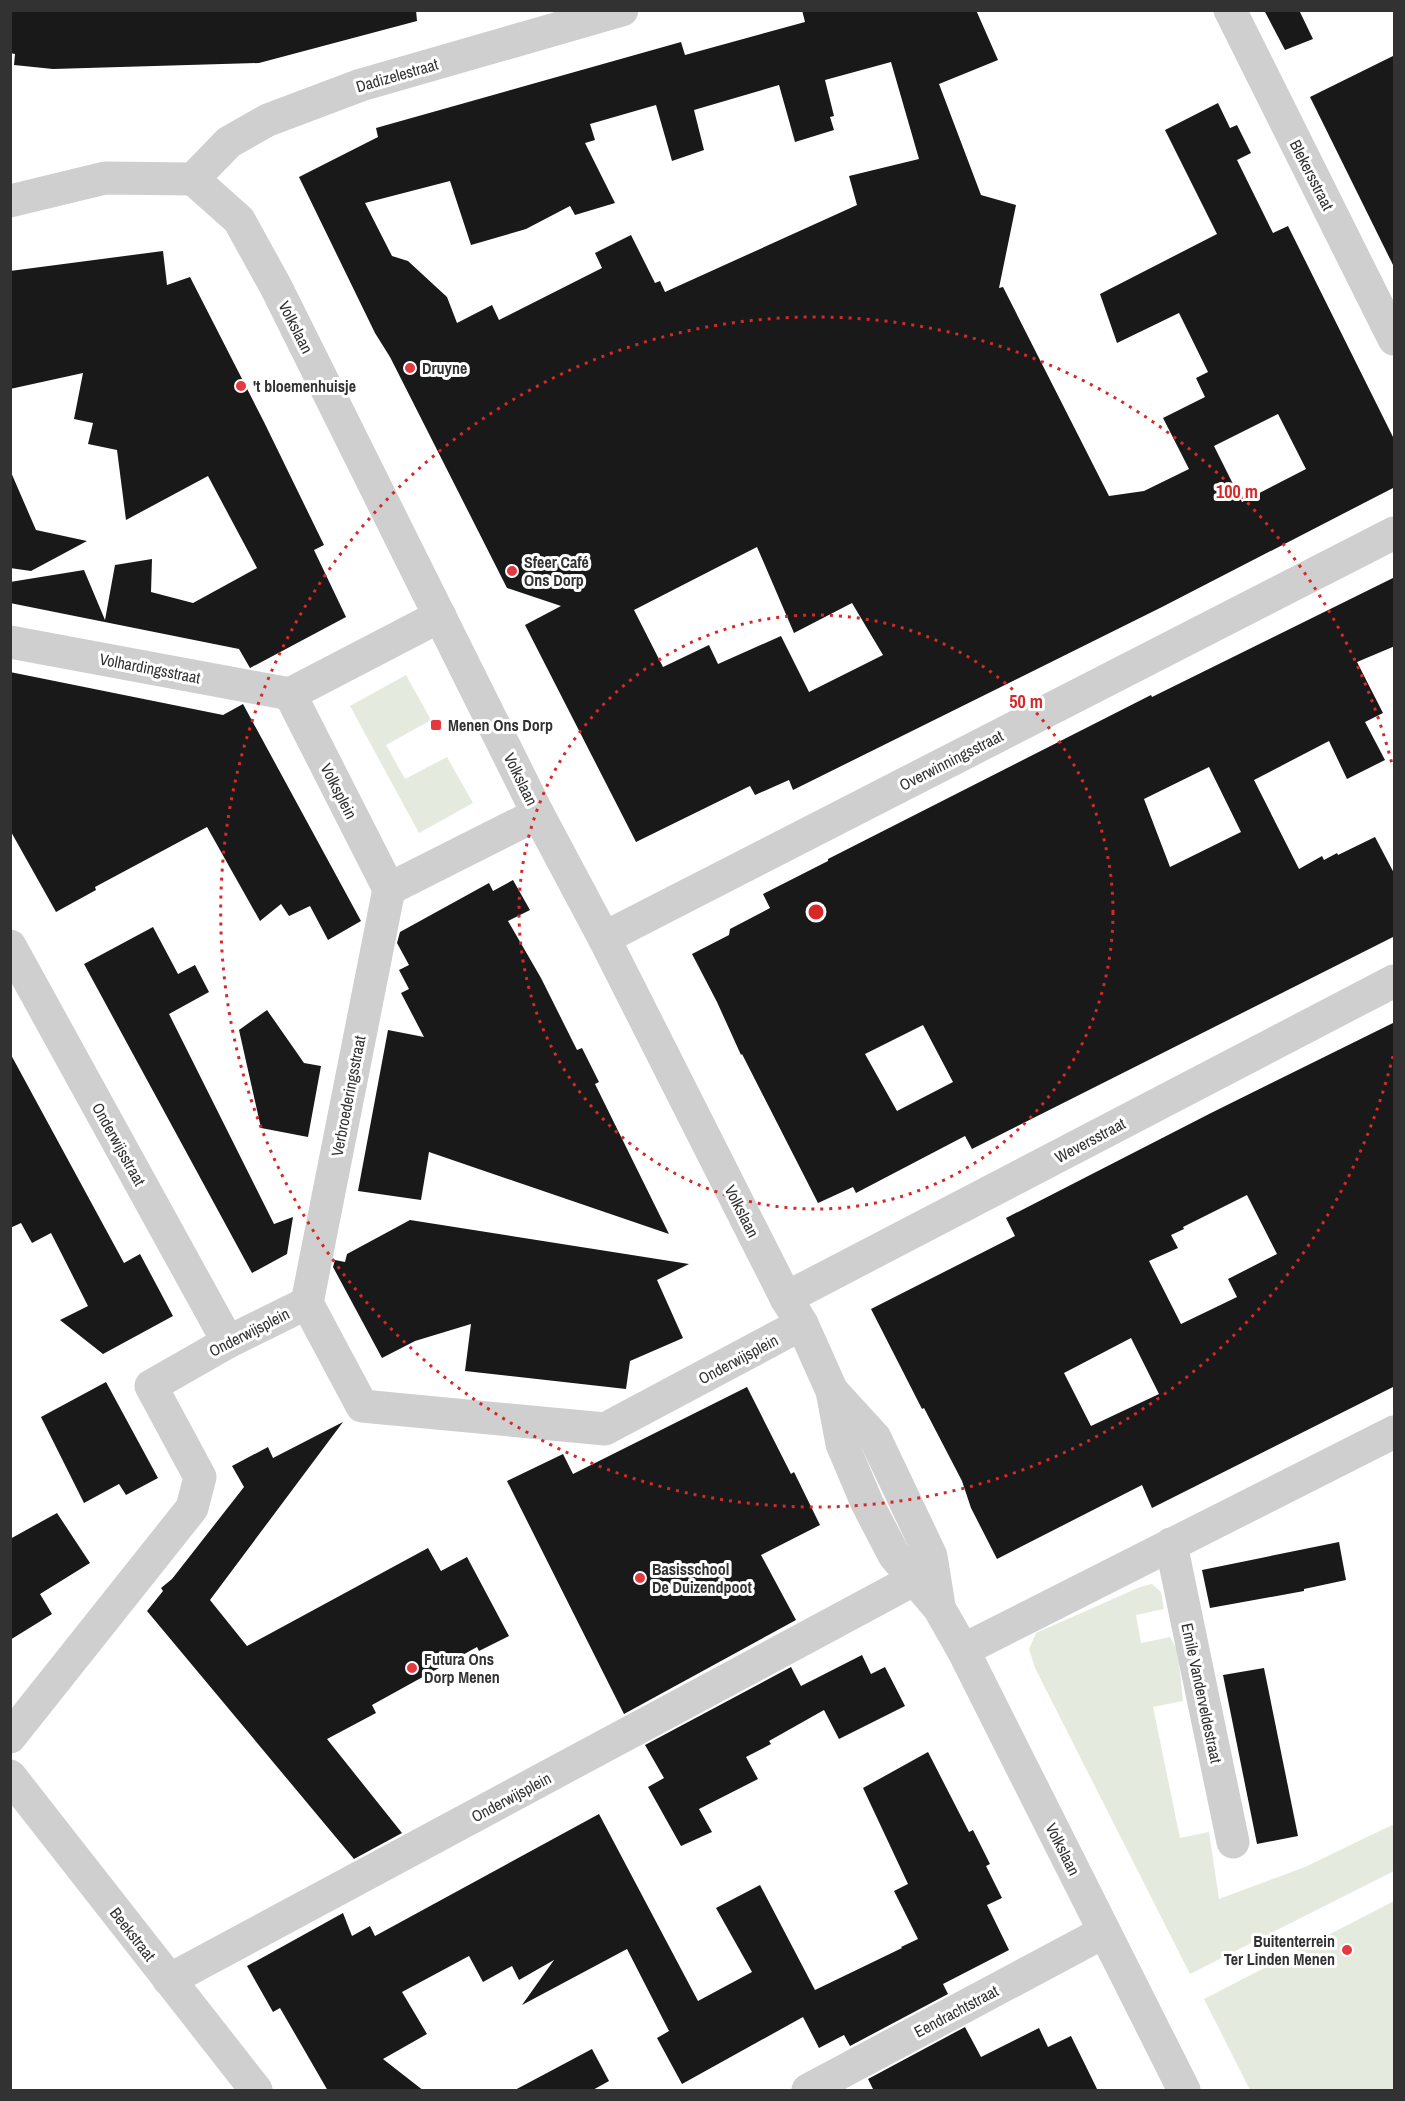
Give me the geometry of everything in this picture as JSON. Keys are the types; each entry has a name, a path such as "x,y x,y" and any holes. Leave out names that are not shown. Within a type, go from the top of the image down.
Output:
{"street":[{"name":"Dadizelestraat","path":"193,179 229,142 268,120 361,85 622,10"},
{"name":"Blekersstraat","path":"1230,10 1395,339"},
{"path":"10,201 105,178 193,179"},
{"name":"Volkslaan","path":"193,179 239,220 276,287 538,814 604,938 794,1311 832,1391 842,1444 867,1503 894,1555 939,1608 963,1650 1184,2091"},
{"name":"Overwinningsstraat","path":"604,938 1395,533"},
{"path":"290,694 440,616"},
{"name":"Volhardingsstraat","path":"10,642 290,694"},
{"name":"Volksplein","path":"290,694 389,889"},
{"path":"389,889 538,814"},
{"name":"Verbroederingsstraat","path":"307,1303 389,889"},
{"name":"Onderwijsstraat","path":"14,962 228,1342"},
{"name":"Weversstraat","path":"794,1311 1395,981"},
{"name":"Onderwijsplein","path":"10,1737 192,1508 200,1477 151,1386 228,1342 307,1303 362,1406 605,1429 794,1311"},
{"name":"Volkslaan","path":"832,1391 875,1438 931,1556 939,1608"},
{"path":"963,1650 1395,1431"},
{"name":"Emile Vanderveldestraat","path":"1171,1544 1233,1842"},
{"name":"Onderwijsplein","path":"169,1980 915,1579"},
{"name":"Beekstraat","path":"10,1776 256,2091"},
{"name":"Eendrachtstraat","path":"808,2091 1104,1932"}],"shaded area":[{"path":"406,675 431,720 386,745 405,779 447,757 473,803 419,833 350,706"},
{"path":"1152,1584 1161,1592 1164,1609 1136,1615 1141,1643 1170,1637 1178,1651 1183,1701 1153,1707 1180,1838 1209,1832 1219,1899 1305,1867 1394,1824 1394,1871 1190,1974 1035,1668 1029,1649 1036,1633 1140,1587"},
{"name":"Buitenterrein Ter Linden Menen","path":"1394,1901 1394,2090 1250,2090 1204,1999"}],"building":[{"path":"10,10 416,10 417,21 259,63 53,69 14,65 15,54 10,53"},
{"path":"802,10 976,10 998,60 939,84 981,195 1016,205 999,288 1003,287 1109,496 1144,491 1189,469 1163,418 1205,397 1196,378 1208,372 1179,313 1117,343 1100,294 1217,234 1165,130 1218,103 1230,128 1237,125 1251,153 1237,160 1273,233 1288,226 1395,441 1395,487 1162,607 793,790 789,780 755,795 750,786 636,842 525,625 561,606 507,588 390,357 375,333 299,177 378,137 376,128 681,42 685,55 805,22","holes":["891,62 919,159 849,176 857,205 665,292 660,281 655,283 631,235 595,253 602,268 499,320 492,305 457,323 447,297 408,261 392,256 365,203 450,181 471,245 526,229 570,206 575,215 615,203 585,143 595,140 590,124 656,105 672,161 704,150 694,110 779,85 795,142 834,130 830,117 834,116 825,80","1278,414 1306,469 1242,502 1214,446","757,547 794,633 852,603 883,655 809,692 781,636 718,664 709,645 663,667 634,610"]},
{"path":"1264,10 1299,10 1313,39 1285,50"},
{"path":"1395,55 1395,269 1310,97"},
{"path":"163,251 167,285 190,277 264,422 324,545 314,550 346,617 250,668 239,649 10,603 10,582 84,570 105,620 115,565 152,559 151,592 193,603 257,568 208,476 126,520 117,450 88,444 93,423 74,419 83,373 10,389 10,271"},
{"path":"10,470 36,530 87,541 31,571 10,568"},
{"path":"1395,577 1395,646 1357,662 1383,713 1365,722 1385,760 1347,779 1329,741 1254,780 1299,869 1322,856 1324,860 1337,853 1338,855 1375,837 1395,875 1395,936 972,1149 965,1136 856,1193 853,1187 818,1203 741,1055 692,954 729,935 730,929 770,908 763,894 1151,695 1152,697","holes":["1209,767 1241,832 1170,867 1144,799","923,1025 953,1082 897,1111 865,1054"]},
{"path":"10,672 223,715 243,704 361,921 328,940 310,906 289,916 281,904 260,921 207,827 95,887 96,890 56,912 10,830"},
{"path":"513,880 530,910 508,921 541,978 577,1050 582,1048 599,1082 595,1084 669,1234 429,1152 421,1200 358,1191 388,1030 424,1037 401,993 409,989 399,970 409,965 397,943 400,932 489,883 493,891"},
{"path":"153,927 178,974 195,965 209,992 169,1014 274,1224 293,1217 287,1254 252,1273 84,964"},
{"path":"267,1010 304,1063 321,1066 308,1137 261,1128 239,1030"},
{"path":"1395,1022 1395,1386 1152,1508 1142,1485 997,1559 971,1508 962,1481 871,1309 1015,1236 1006,1218","holes":["1247,1195 1277,1254 1228,1279 1237,1297 1181,1324 1149,1261 1178,1248 1171,1235","1131,1338 1159,1394 1091,1426 1064,1373"]},
{"path":"10,1053 124,1263 140,1254 173,1316 103,1354 60,1320 88,1306 51,1233 32,1243 21,1223 10,1228"},
{"path":"410,1220 689,1264 657,1280 683,1338 630,1361 626,1389 465,1371 471,1324 415,1341 382,1358 333,1267 335,1260 345,1262 347,1254"},
{"path":"106,1382 158,1478 126,1495 119,1484 84,1503 41,1417"},
{"path":"747,1387 820,1525 761,1555 796,1620 624,1714 507,1481 563,1454 573,1474"},
{"path":"343,1422 210,1600 247,1646 428,1548 441,1571 467,1557 509,1636 479,1651 477,1647 372,1705 376,1713 327,1739 402,1833 354,1859 147,1611 163,1591 161,1588 172,1579 244,1487 232,1466 268,1447 273,1458"},
{"path":"57,1513 90,1563 40,1594 52,1614 10,1640 10,1539"},
{"path":"1339,1542 1346,1580 1304,1589 1304,1591 1210,1608 1202,1570"},
{"path":"862,1655 871,1674 885,1667 905,1706 839,1739 824,1710 769,1741 771,1744 746,1757 758,1779 699,1809 712,1832 681,1846 648,1787 664,1778 645,1745 791,1667 801,1686"},
{"path":"1264,1668 1298,1836 1257,1844 1223,1675"},
{"path":"928,1752 969,1832 973,1830 990,1864 986,1866 1002,1898 987,1905 1009,1950 943,1984 948,1994 850,2046 844,2035 819,2048 803,2017 682,2084 657,2038 669,2031 627,1949 522,2005 554,1960 519,1980 512,1966 483,1982 469,1956 402,1992 427,2034 383,2059 424,2091 328,2091 280,2008 273,2012 247,1966 343,1913 352,1936 370,1926 375,1936 599,1814 698,2001 752,1972 716,1908 760,1885 815,1990 918,1939 894,1891 908,1884 863,1788"},
{"path":"965,2027 981,2057 1039,2028 1048,2047 1071,2036 1098,2091 874,2091 868,2079"},
{"path":"592,2049 609,2081 591,2091 513,2091"}],"place":[{"name":"Druyne","path":"410,368"},
{"name":"'t bloemenhuisje","path":"241,386"},
{"name":"Sfeer Café Ons Dorp","path":"512,571"},
{"name":"Menen Ons Dorp","path":"436,725"},
{"name":"Basisschool De Duizendpoot","path":"640,1578"},
{"name":"Futura Ons Dorp Menen","path":"412,1668"},
{"name":"Buitenterrein Ter Linden Menen","path":"1347,1950"}]}
